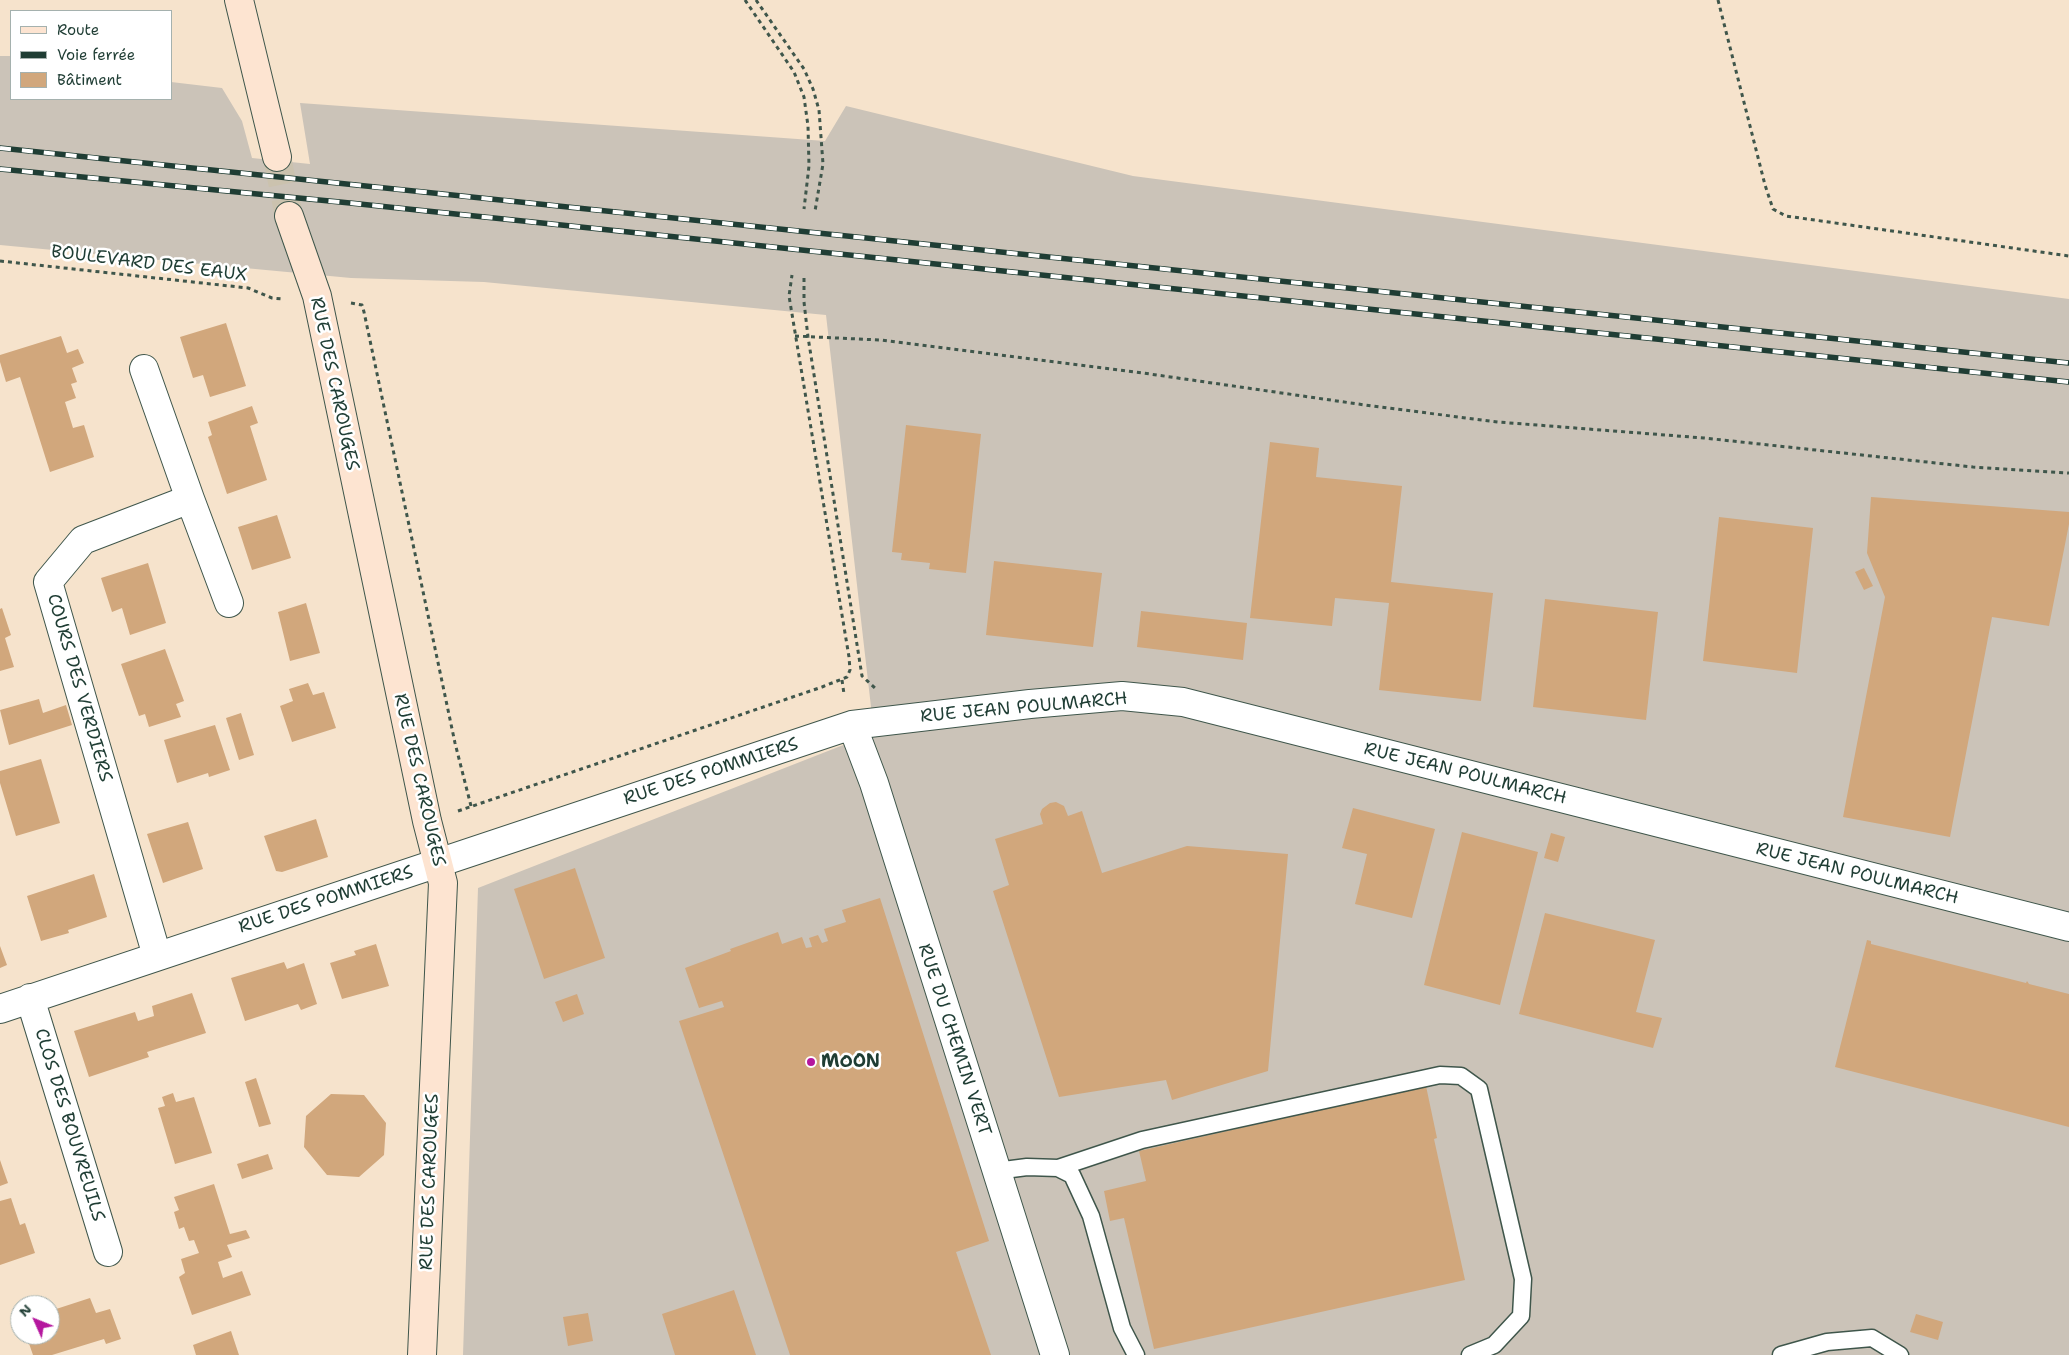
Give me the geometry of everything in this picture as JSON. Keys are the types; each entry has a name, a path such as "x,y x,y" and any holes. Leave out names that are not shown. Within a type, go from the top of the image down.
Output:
{"main road":[{"path":"239,0 277,157"},
{"name":"RUE DES CAROUGES","path":"289,216 316,296 437,863 443,883 422,1355"}],"street":[{"path":"144,369 229,603"},
{"name":"COURS DES VERDIERS","path":"157,956 48,582 83,540 190,499"},
{"name":"RUE JEAN POULMARCH","path":"852,725 1030,704 1122,696 1183,702 2069,927"},
{"name":"RUE DES POMMIERS","path":"0,1009 852,725"},
{"name":"RUE DU CHEMIN VERT","path":"852,725 874,783 1054,1355"},
{"name":"CLOS DES BOUVREUILS","path":"30,998 108,1252"}],"lane":[{"path":"996,1171 1027,1167 1058,1168 1142,1140 1440,1075 1461,1076 1479,1089 1522,1279 1521,1316 1494,1345 1470,1355"},
{"path":"1058,1168 1072,1175 1091,1216 1122,1328 1136,1355"},
{"path":"1781,1355 1827,1342 1872,1338 1900,1355"}],"path":[{"path":"744,0 794,72 804,97 808,126 809,166 804,210"},
{"path":"756,0 804,69 813,89 819,110 823,164 815,212"},
{"path":"1718,0 1765,185 1773,209 1786,216 2069,256"},
{"name":"BOULEVARD DES EAUX","path":"0,261 248,288 272,298 288,299"},
{"path":"346,304 358,303 362,305 364,312 455,743 472,806 829,685 847,677 850,670 849,657 789,296 792,275"},
{"path":"804,278 804,302 808,337 862,676 881,693"},
{"path":"795,336 890,341 1143,373 1498,422 1704,438 1973,467 2069,473"}],"shaded area":[{"path":"0,56 10,56 10,100 172,100 172,82 222,88 242,121 252,158 310,164 300,103 825,141 846,106 1133,176 2069,299 2069,1355 463,1355 478,888 874,733 826,315 484,282 351,278 0,245"}],"building":[{"path":"226,323 246,386 210,397 203,375 193,378 180,337"},
{"path":"61,336 67,353 78,349 84,363 72,368 77,382 71,384 76,398 65,402 73,428 84,425 94,457 50,472 20,377 6,382 0,362 0,355"},
{"path":"252,406 258,423 250,426 267,480 227,494 208,437 212,435 208,422"},
{"path":"906,425 981,434 966,573 929,569 930,563 901,560 902,553 892,552"},
{"path":"1270,442 1319,448 1316,477 1402,486 1391,582 1493,593 1481,701 1379,690 1389,603 1335,598 1332,626 1250,618"},
{"path":"1871,497 2069,512 2069,524 2049,626 1992,617 1950,837 1843,817 1885,597 1867,553"},
{"path":"277,515 291,558 252,570 238,527"},
{"path":"1719,517 1813,528 1797,673 1703,661"},
{"path":"994,561 1102,573 1093,647 986,635"},
{"path":"148,563 166,623 130,635 122,608 112,612 101,578"},
{"path":"1864,568 1873,586 1864,590 1855,572"},
{"path":"1545,599 1658,612 1646,720 1533,707"},
{"path":"306,603 320,653 290,661 278,612"},
{"path":"2,608 11,635 5,638 14,667 0,671 0,609"},
{"path":"1141,611 1247,623 1243,660 1137,647"},
{"path":"165,649 184,701 176,704 181,717 149,727 145,714 139,716 121,664"},
{"path":"308,683 313,695 324,692 336,728 292,742 280,706 293,701 289,689"},
{"path":"39,699 43,713 66,705 72,725 9,745 0,710"},
{"path":"241,713 254,755 239,760 226,718"},
{"path":"215,725 230,770 209,777 208,773 177,783 164,740"},
{"path":"41,759 60,823 16,836 0,783 0,771"},
{"path":"1056,802 1064,806 1068,816 1082,811 1102,873 1187,846 1288,854 1268,1071 1172,1100 1166,1080 1059,1097 993,891 1009,885 995,839 1043,824 1040,814 1042,809 1050,803"},
{"path":"1353,808 1435,829 1412,918 1355,904 1367,854 1342,848"},
{"path":"316,819 328,857 282,872 276,871 264,836"},
{"path":"188,822 203,869 163,883 147,834"},
{"path":"1462,832 1538,852 1500,1005 1424,985"},
{"path":"1551,833 1565,837 1558,862 1544,858"},
{"path":"575,868 605,958 544,979 514,889"},
{"path":"94,874 107,917 68,930 69,933 41,941 27,896"},
{"path":"880,898 989,1241 956,1252 991,1355 790,1355 679,1021 724,1007 722,1001 699,1008 685,968 778,932 782,944 802,937 806,948 812,947 809,938 818,935 822,943 828,941 824,929 846,922 842,910"},
{"path":"1545,913 1655,940 1636,1012 1662,1018 1653,1048 1519,1014"},
{"path":"1867,940 1871,941 1871,944 2026,983 2027,981 2029,984 2069,994 2069,1127 1835,1067"},
{"path":"376,944 389,986 342,999 330,963 356,955 354,951"},
{"path":"0,946 7,965 0,968"},
{"path":"284,962 287,969 304,963 317,1004 301,1010 298,1004 245,1021 231,978"},
{"path":"192,993 206,1033 147,1052 149,1057 89,1077 74,1031 135,1012 138,1021 154,1016 152,1006"},
{"path":"577,994 584,1014 563,1022 555,1002"},
{"path":"256,1078 271,1124 259,1127 245,1082"},
{"path":"1426,1086 1437,1138 1434,1139 1465,1280 1154,1349 1124,1218 1110,1221 1104,1191 1146,1181 1139,1151"},
{"path":"173,1093 176,1102 194,1097 212,1153 175,1164 158,1108 165,1106 162,1097"},
{"path":"331,1094 364,1095 386,1123 384,1155 359,1177 327,1175 304,1147 306,1116"},
{"path":"268,1154 273,1169 242,1179 237,1164"},
{"path":"0,1160 8,1183 0,1186"},
{"path":"214,1184 230,1234 246,1230 250,1238 227,1245 232,1257 218,1262 223,1278 242,1271 251,1295 192,1315 179,1277 185,1273 181,1259 199,1253 194,1240 189,1241 184,1227 179,1229 174,1212 179,1210 174,1197"},
{"path":"11,1198 20,1225 25,1223 35,1253 0,1265 0,1201"},
{"path":"734,1290 756,1355 675,1355 662,1314"},
{"path":"90,1298 96,1313 110,1309 121,1339 106,1344 104,1339 52,1355 33,1355 30,1345 60,1345 60,1308"},
{"path":"588,1313 593,1341 568,1346 563,1317"},
{"path":"1916,1314 1943,1322 1938,1340 1910,1332"},
{"path":"231,1331 239,1355 196,1355 193,1345"}],"tunnel":[{"path":"277,157 289,216"}],"railway":[{"path":"0,148 2069,363"},
{"path":"0,169 350,203 2069,382"}],"place":[{"name":"MOON","path":"811,1062"}]}
